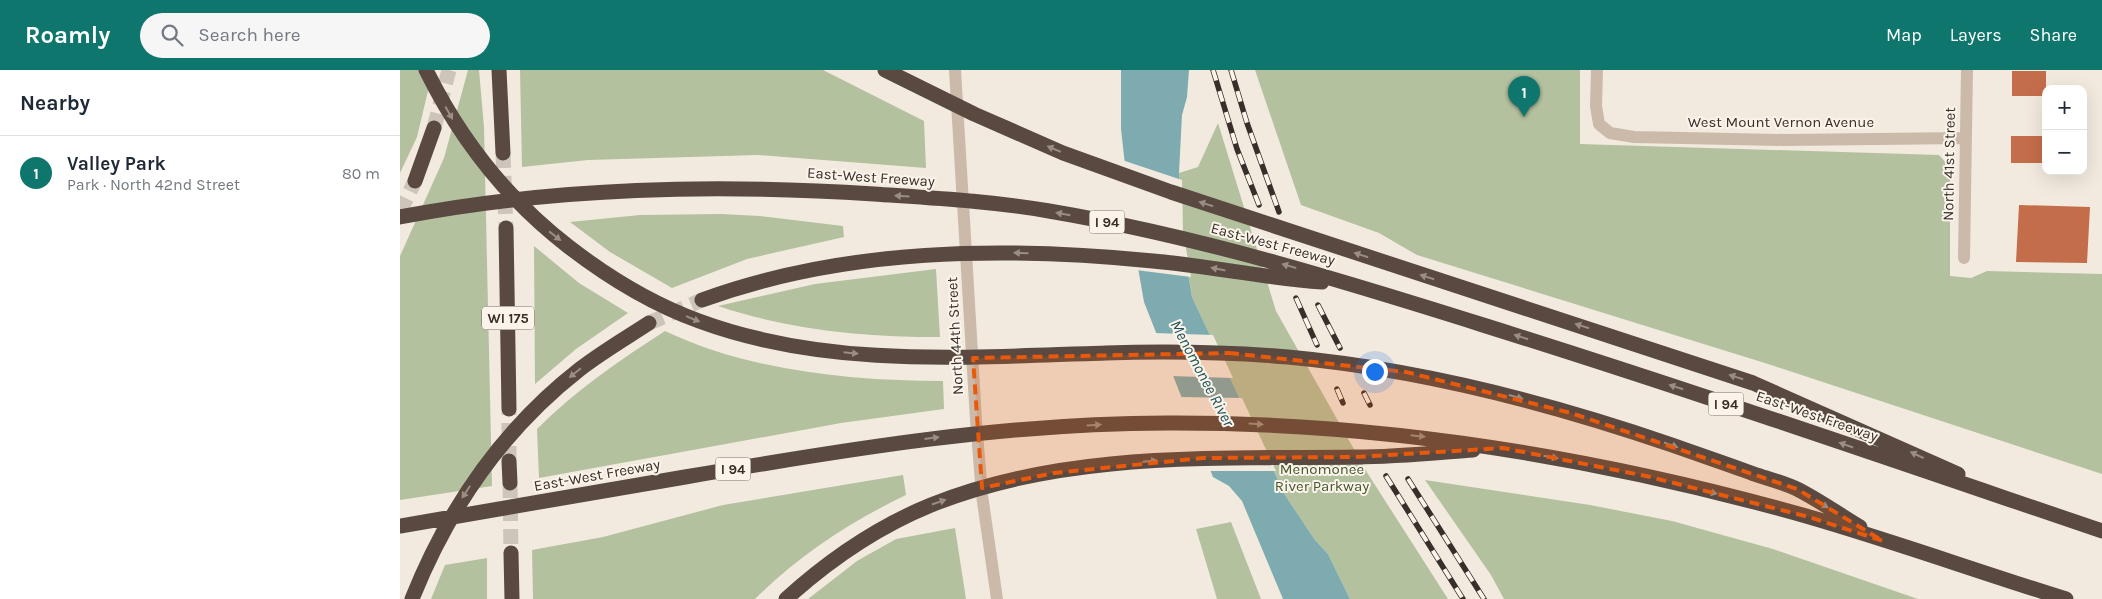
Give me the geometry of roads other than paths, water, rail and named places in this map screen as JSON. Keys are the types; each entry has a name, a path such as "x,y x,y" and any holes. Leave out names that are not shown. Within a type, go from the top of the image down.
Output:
{"highway":[{"path":"426,70 451,118 482,160 516,200 547,230 600,270 648,299 697,321 748,337 804,348 869,355 918,358 1172,352 1268,356 1372,367 1469,385 1633,432 1797,489 1882,541"},
{"path":"499,70 503,153"},
{"path":"885,70 974,114 1063,153 1171,192 1407,271 1754,383 1892,443 2025,505"},
{"path":"414,181 434,128"},
{"name":"East-West Freeway","path":"400,217 471,205 588,193 708,188 856,193 982,203 1044,210 1101,220 1222,248 1353,284 1692,393 2102,530"},
{"name":"WI 175","path":"506,228 509,409"},
{"path":"702,300 770,278 860,263 954,254 1054,254 1155,261 1251,276 1353,284"},
{"path":"412,599 452,513 497,450 552,392 581,368 649,323"},
{"name":"East-West Freeway","path":"400,526 884,444 1047,427 1172,423 1249,424 1365,431 1503,448 1665,480 1809,517 2066,599"},
{"path":"786,599 838,557 867,537 895,522 931,505 1010,481 1100,466 1203,458 1356,457 1503,448"},
{"path":"509,461 510,483"},
{"path":"511,553 512,599"}],"street":[{"name":"North 44th Street","path":"955,70 976,420 986,523 997,599"},
{"name":"West Mount Vernon Avenue","path":"1597,70 1596,106 1598,124 1610,133 1634,136 1785,140 1966,138"},
{"name":"North 41st Street","path":"1964,258 1966,70"}],"water":[{"name":"Menomonee River","path":"1121,70 1189,70 1187,97 1182,115 1179,173 1181,232 1192,297 1285,495 1315,540 1328,554 1350,599 1283,599 1242,501 1229,486 1213,477 1144,302 1134,245 1121,129"}],"tunnel":[{"path":"434,128 449,70"},
{"path":"503,153 506,228"},
{"path":"400,212 415,181"},
{"path":"649,323 702,300"},
{"path":"509,409 509,461"},
{"path":"510,483 511,553"}],"railway":[{"path":"1213,70 1237,149 1259,205"},
{"path":"1231,70 1247,123 1279,212"},
{"path":"1296,298 1317,345"},
{"path":"1318,305 1340,348"},
{"path":"1337,389 1343,403"},
{"path":"1364,393 1370,405"},
{"path":"1386,476 1463,599"},
{"path":"1408,479 1484,599"}],"place":[{"name":"Valley Park","path":"1524,117"}],"park label":[{"name":"Menomonee River Parkway","path":"1322,478"}]}
